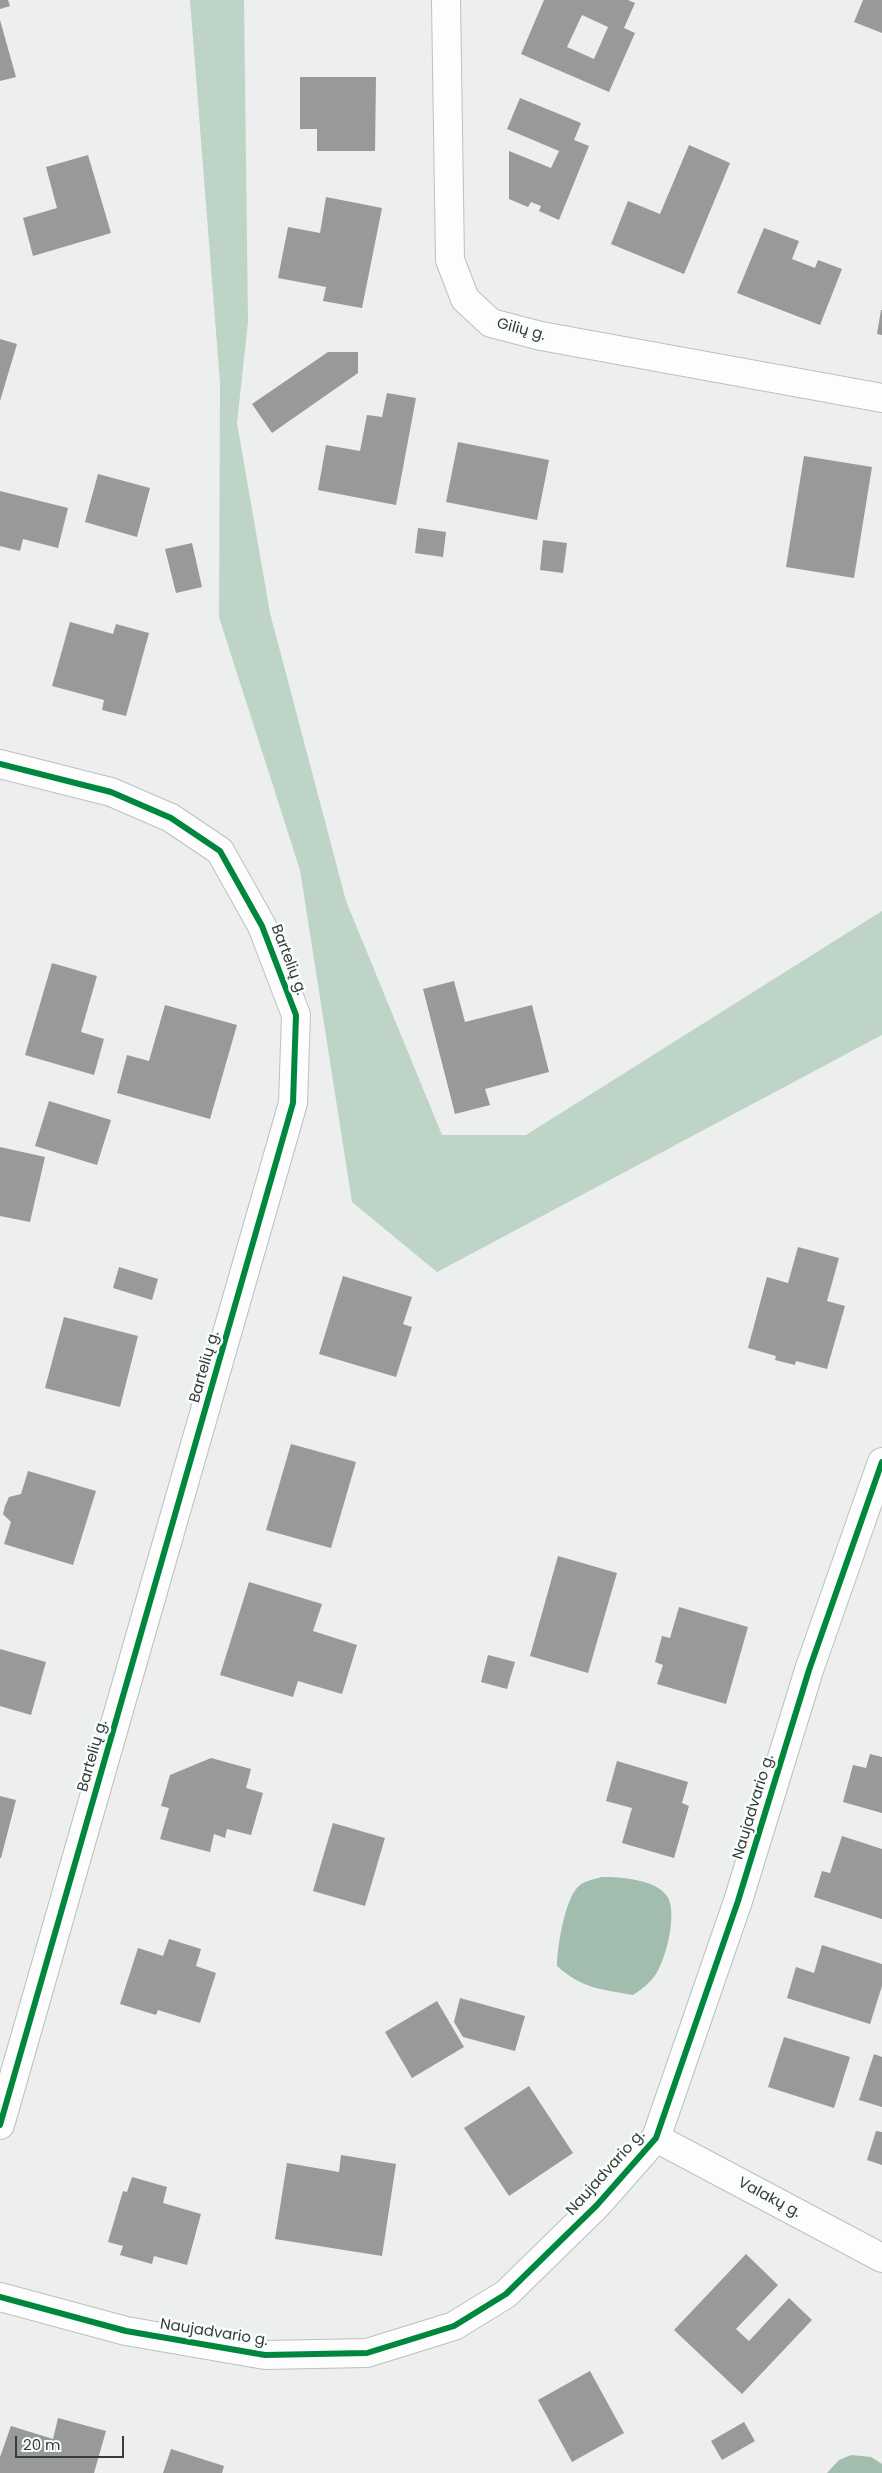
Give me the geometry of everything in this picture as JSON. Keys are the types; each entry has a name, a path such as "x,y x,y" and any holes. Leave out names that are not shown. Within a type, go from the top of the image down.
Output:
{"street":[{"name":"Gilių g.","path":"446,0 450,260 465,299 490,323 541,336 882,398"},
{"name":"Bartelių g.","path":"0,764 111,792 171,818 220,851 262,926 296,1015 293,1103 0,2126"},
{"name":"Naujadvario g.","path":"0,2297 126,2331 265,2355 367,2353 454,2326 506,2294 597,2205 656,2138 738,1901 809,1670 882,1462"},
{"name":"Valakų g.","path":"656,2138 882,2258"}],"shaded area":[{"path":"190,0 244,0 248,322 237,423 270,613 346,901 442,1135 526,1135 882,911 882,1035 437,1272 352,1202 300,870 219,617 220,383"},
{"path":"602,1877 637,1880 654,1886 662,1890 670,1903 671,1924 667,1947 660,1967 651,1980 633,1995 584,1984 566,1974 557,1966 560,1935 570,1900 580,1885"},
{"path":"851,2455 871,2457 882,2464 882,2473 827,2473 839,2460"}],"building":[{"path":"0,0 8,0 10,6 0,9"},
{"path":"544,0 628,0 635,3 624,28 635,33 609,92 521,54","holes":["582,15 608,27 594,59 567,47"]},
{"path":"863,0 882,0 882,33 854,22"},
{"path":"0,20 16,77 0,81"},
{"path":"300,77 376,77 375,151 317,151 317,129 300,129"},
{"path":"520,98 581,123 574,140 589,146 559,220 539,211 541,206 531,202 528,207 509,199 509,151 551,168 559,151 507,129"},
{"path":"689,145 730,163 684,274 611,244 628,201 660,214"},
{"path":"88,155 111,233 33,256 23,218 57,208 46,167"},
{"path":"326,197 382,208 362,308 323,301 326,287 278,278 288,227 320,233"},
{"path":"764,228 799,241 792,259 815,268 818,260 842,269 820,325 737,293"},
{"path":"882,310 882,335 877,334"},
{"path":"0,339 17,344 0,401"},
{"path":"328,352 358,352 358,373 272,433 252,404"},
{"path":"387,393 416,398 396,505 318,490 326,445 360,451 367,415 382,417"},
{"path":"458,442 549,460 537,520 446,502"},
{"path":"804,456 872,467 854,578 786,567"},
{"path":"98,474 150,488 137,537 85,522"},
{"path":"0,491 68,508 58,548 23,539 20,551 0,546"},
{"path":"418,528 446,532 443,557 415,553"},
{"path":"543,540 567,543 563,573 540,570"},
{"path":"192,543 202,587 176,593 165,549"},
{"path":"70,622 113,634 116,624 149,633 126,716 102,710 104,700 52,686"},
{"path":"52,963 97,976 81,1032 104,1039 94,1075 25,1055"},
{"path":"454,981 465,1022 532,1005 549,1072 485,1089 490,1105 455,1114 423,989"},
{"path":"165,1005 237,1025 210,1119 117,1093 127,1055 149,1061"},
{"path":"49,1101 111,1120 97,1165 35,1146"},
{"path":"0,1147 45,1157 30,1222 0,1216"},
{"path":"798,1247 839,1258 827,1301 845,1306 827,1369 796,1361 795,1365 775,1360 776,1356 748,1348 767,1277 788,1283"},
{"path":"119,1267 158,1279 152,1300 113,1288"},
{"path":"343,1276 412,1297 403,1324 412,1327 396,1377 319,1354"},
{"path":"64,1317 138,1336 120,1407 45,1388"},
{"path":"291,1444 356,1462 331,1548 266,1530"},
{"path":"28,1471 96,1491 73,1565 4,1544 11,1522 3,1514 5,1506 9,1497 21,1494"},
{"path":"558,1556 617,1573 588,1673 530,1656"},
{"path":"249,1582 322,1604 313,1631 357,1645 342,1694 298,1681 293,1697 220,1675"},
{"path":"679,1607 748,1627 726,1704 657,1684 663,1665 655,1662 662,1636 670,1638"},
{"path":"0,1649 46,1662 31,1715 0,1706"},
{"path":"488,1655 515,1662 507,1689 481,1682"},
{"path":"870,1754 882,1757 882,1813 843,1802 853,1765 866,1768"},
{"path":"211,1758 251,1769 246,1788 263,1793 251,1835 227,1829 225,1838 214,1834 210,1852 160,1839 169,1808 161,1806 170,1775"},
{"path":"617,1761 688,1782 682,1803 689,1806 674,1858 622,1843 632,1808 606,1801"},
{"path":"0,1796 16,1800 1,1858 0,1858"},
{"path":"333,1823 385,1838 365,1906 313,1891"},
{"path":"842,1836 882,1849 882,1919 814,1897 822,1871 830,1873"},
{"path":"169,1939 201,1949 196,1966 216,1973 200,2023 158,2010 156,2015 120,2004 138,1948 163,1956"},
{"path":"822,1945 882,1964 882,1986 870,2024 787,1998 796,1967 814,1973"},
{"path":"460,1998 525,2016 515,2051 463,2037 454,2022"},
{"path":"437,2001 464,2047 412,2078 385,2032"},
{"path":"784,2037 850,2057 834,2108 768,2087"},
{"path":"874,2054 882,2057 882,2107 859,2100"},
{"path":"529,2086 573,2153 509,2196 464,2128"},
{"path":"876,2131 882,2132 882,2165 867,2160"},
{"path":"341,2155 396,2164 382,2256 275,2239 287,2163 339,2172"},
{"path":"132,2177 167,2187 163,2203 201,2214 187,2265 154,2256 152,2264 120,2255 123,2246 108,2242 123,2191 127,2192"},
{"path":"746,2254 778,2285 736,2329 749,2341 789,2298 812,2320 742,2394 674,2330"},
{"path":"590,2371 624,2433 572,2462 538,2400"},
{"path":"58,2418 106,2431 94,2473 0,2473 0,2457 11,2426 53,2439"},
{"path":"744,2422 755,2441 722,2460 711,2441"},
{"path":"171,2449 224,2466 222,2473 163,2473"}],"cycle path":[{"path":"0,764 111,792 171,818 220,851 262,926 296,1015 293,1103 0,2125"},
{"path":"0,2297 126,2331 265,2355 367,2353 454,2326 506,2294 597,2205 656,2138 738,1901 809,1670 882,1462"}]}
